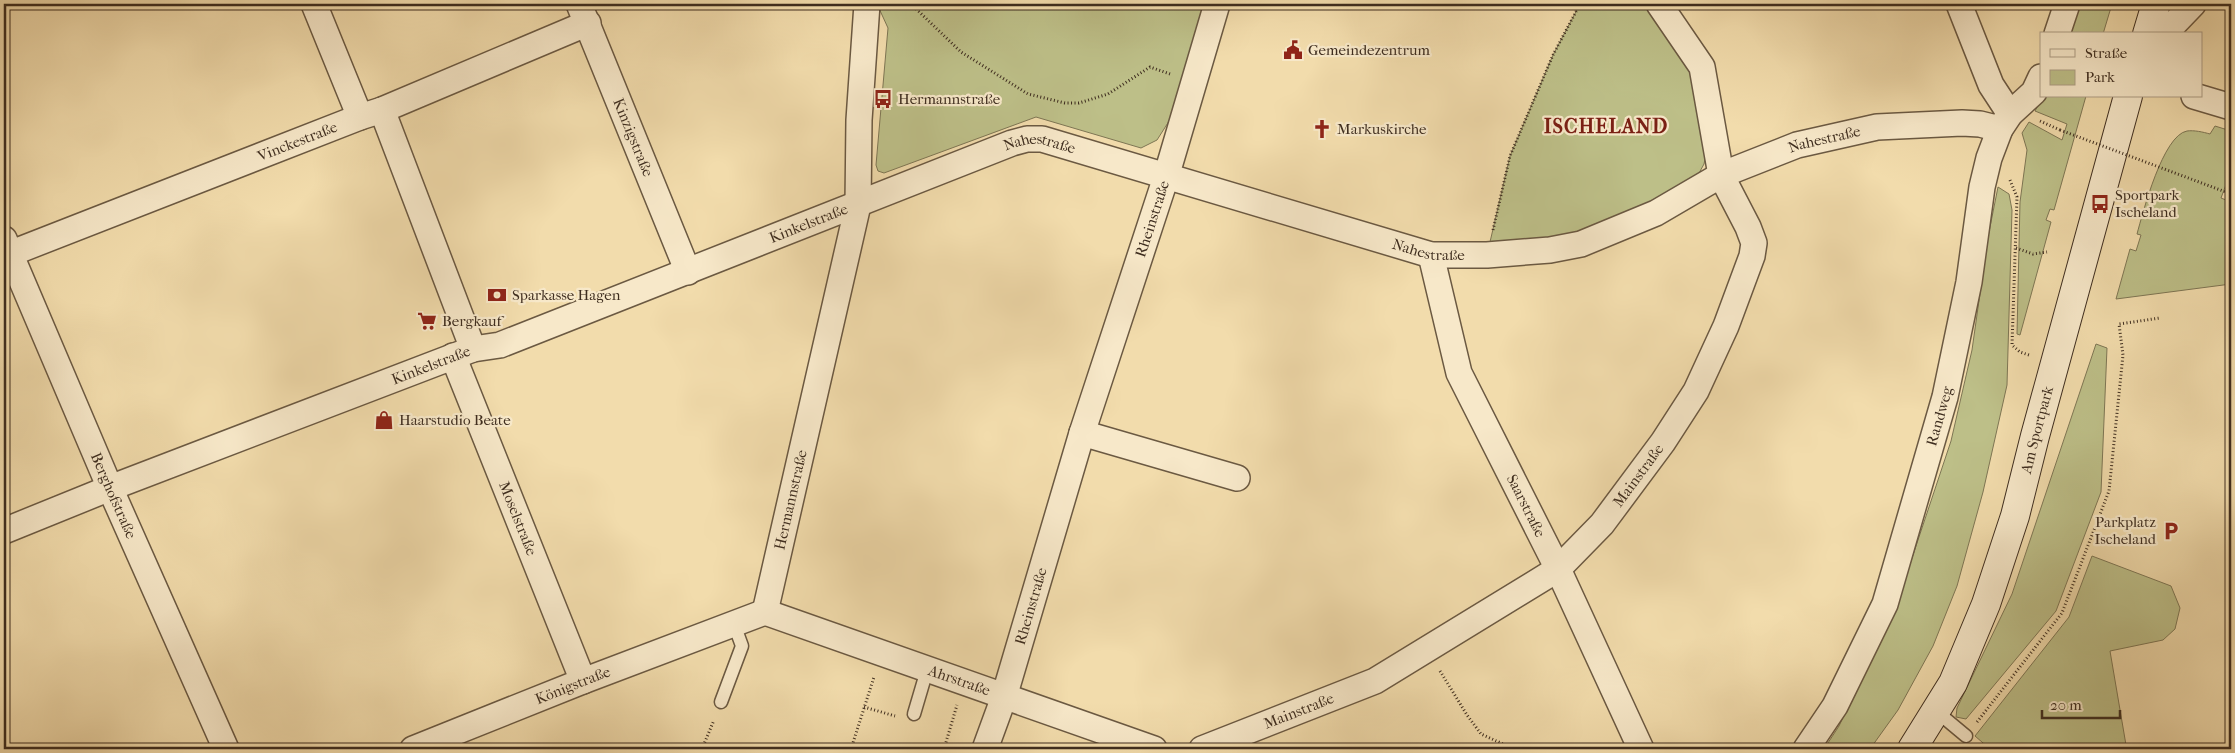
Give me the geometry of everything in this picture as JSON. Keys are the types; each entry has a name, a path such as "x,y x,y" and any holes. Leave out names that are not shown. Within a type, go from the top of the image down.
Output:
{"main road":[{"path":"2148,32 2156,4"},
{"name":"Am Sportpark","path":"1920,746 1936,711 1953,683 1986,604 2015,516 2127,98"}],"street":[{"name":"Moselstraße","path":"314,4 371,114 463,352 583,681"},
{"name":"Hermannstraße","path":"765,612 858,205 859,120 867,4"},
{"name":"Rheinstraße","path":"985,749 1004,697 1082,433 1166,177 1218,4"},
{"name":"Mainstraße","path":"1202,749 1376,681 1558,568 1602,524 1663,442 1696,391 1726,326 1752,256 1754,244 1748,227 1720,175 1702,68 1659,4"},
{"path":"1959,4 2005,122"},
{"path":"2058,32 2067,4"},
{"path":"2161,32 2169,28 2193,4"},
{"name":"Vinckestraße","path":"6,249 371,114 584,13"},
{"name":"Kinzigstraße","path":"584,13 688,272"},
{"name":"Randweg","path":"1806,749 1835,706 1886,604 1945,396 1969,282 1982,187 1989,158 2005,122 2034,92 2040,79"},
{"path":"2201,98 2231,107"},
{"name":"Nahestraße","path":"858,205 1012,143 1034,138 1431,255 1490,255 1550,250 1581,244 1656,213 1720,175 1797,145 1877,127 2005,122"},
{"name":"Kinkelstraße","path":"4,531 110,488 463,352 500,345 858,205"},
{"name":"Berghofstraße","path":"6,249 226,749"},
{"name":"Saarstraße","path":"1431,255 1459,373 1558,568 1641,749"},
{"path":"1082,433 1237,478"},
{"name":"Königstraße","path":"413,749 583,681 765,612"},
{"name":"Ahrstraße","path":"765,612 1154,749"}],"lane":[{"path":"721,702 742,646 734,624"},
{"path":"914,714 927,670"},
{"path":"1936,711 1966,736"}],"path":[{"path":"911,4 961,52 1028,94 1065,103 1079,103 1108,94 1150,67 1194,82"},
{"path":"1490,255 1490,242 1510,156 1553,54 1580,4"},
{"path":"2060,130 2231,194"},
{"path":"1989,158 2009,175 2017,197 2012,345 2020,352"},
{"path":"2016,248 2033,254 2047,252"},
{"path":"1966,736 2062,613 2109,491 2122,356 2119,324 2160,318"},
{"path":"1427,649 1467,715 1482,734 1514,749"},
{"path":"851,749 881,653"},
{"path":"944,749 965,683"},
{"path":"702,749 721,702"},
{"path":"864,707 902,718 905,711 914,714"}],"green space":[{"path":"877,4 1217,4 1194,82 1157,140 1141,148 1036,117 884,173 878,171 876,165 888,28"},
{"path":"1580,4 1659,4 1702,67 1707,148 1704,164 1698,175 1650,203 1591,228 1548,239 1490,242 1510,156 1553,55"},
{"path":"2076,4 2112,4 2104,32 2067,32"},
{"path":"2042,98 2085,98 2054,210 2050,209 2046,220 2051,222 2020,335 2017,334 2020,202 2027,150 2022,133 2029,122 2062,140 2067,124 2035,111"},
{"path":"2215,126 2231,131 2231,184 2227,182 2221,198 2231,202 2231,284 2116,299 2130,249 2136,251 2141,235 2137,234 2155,176 2170,146 2178,136 2187,131 2210,134"},
{"path":"1998,187 2009,194 2012,210 2007,385 1983,492 1957,586 1933,646 1898,710 1870,749 1824,749 1839,726 1896,606 1951,441 1972,350 1988,237"},
{"path":"2096,344 2107,348 2101,492 2056,611 1966,719 1956,717 1957,708 2012,594"},
{"path":"2092,556 2171,586 2180,608 2175,629 2163,640 2110,651 2126,745 2106,749 1990,749 1975,736 2069,617"}],"place":[{"name":"Gemeindezentrum","path":"1293,50"},
{"name":"Hermannstraße","path":"883,99"},
{"name":"Markuskirche","path":"1322,129"},
{"name":"Sportpark Ischeland","path":"2100,204"},
{"name":"Sparkasse Hagen","path":"497,295"},
{"name":"Bergkauf","path":"427,321"},
{"name":"Haarstudio Beate","path":"384,420"},
{"name":"Parkplatz Ischeland","path":"2171,531"}],"district":[{"name":"ISCHELAND","path":"1606,126"}]}
